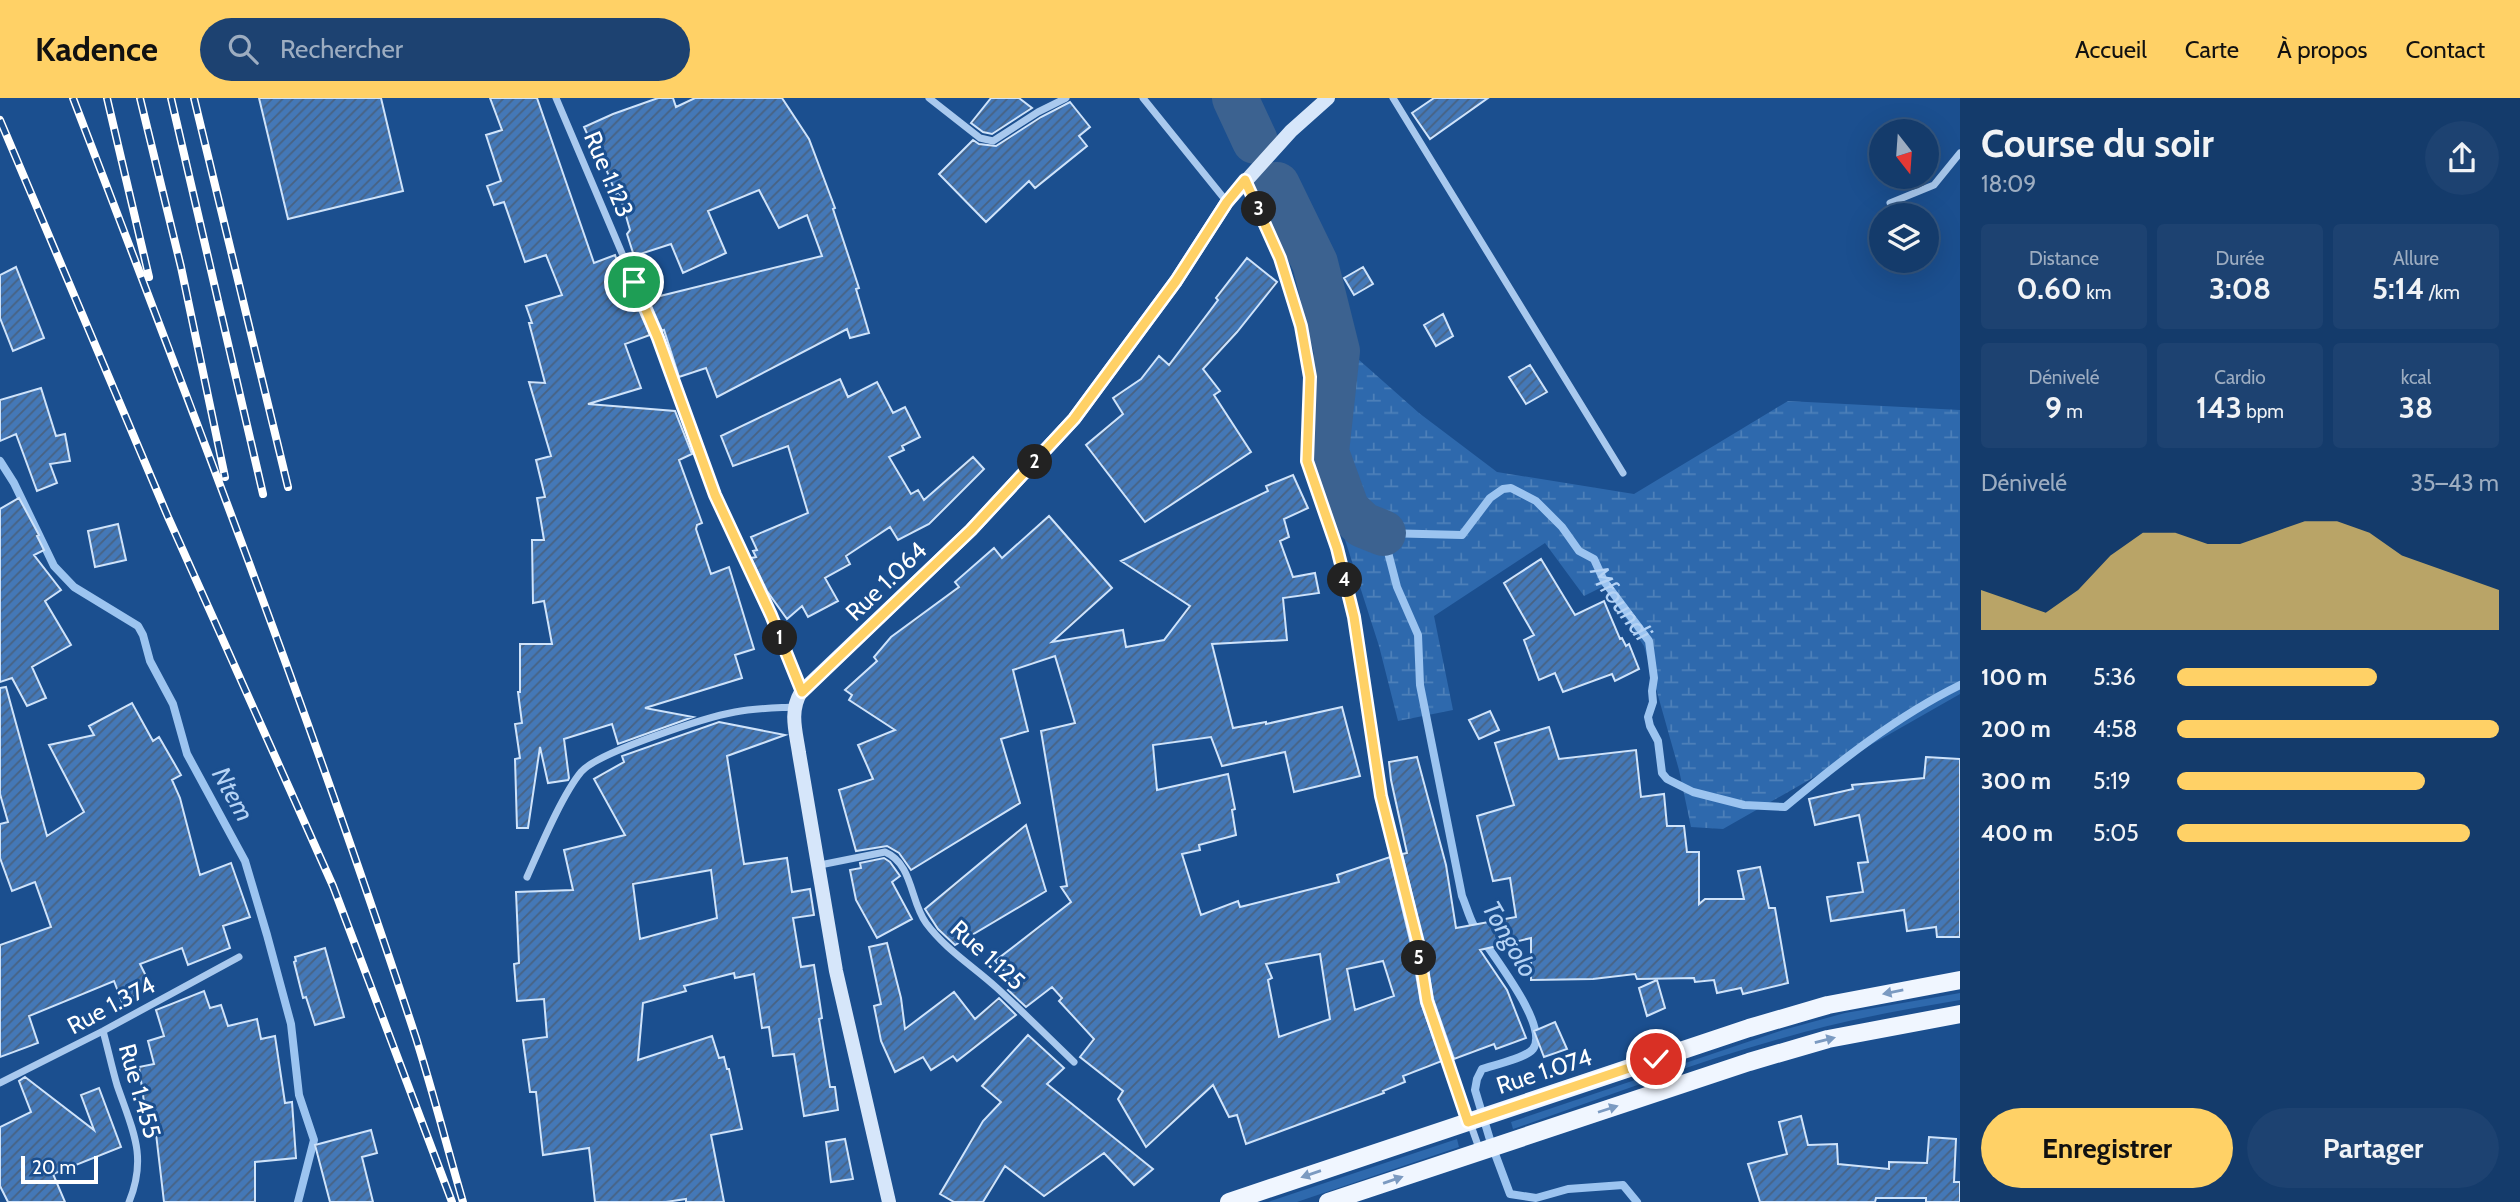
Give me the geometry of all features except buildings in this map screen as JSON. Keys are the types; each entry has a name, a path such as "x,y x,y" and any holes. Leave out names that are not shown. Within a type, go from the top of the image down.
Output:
{"main road":[{"name":"Rue 1.064","path":"794,707 802,692 971,530 1074,419 1176,281 1227,202 1291,131 1328,98"},
{"path":"794,707 793,718 836,971 882,1168 886,1202"},
{"name":"Rue 1.074","path":"1228,1202 1749,1028 1828,1005 1960,980"},
{"path":"1328,1202 1749,1062 1828,1039 1960,1014"}],"street":[{"name":"Rue 1.123","path":"556,98 658,338 715,495 771,615 802,692"},
{"path":"929,98 980,138 992,141 1066,98"},
{"path":"1143,98 1227,202"},
{"path":"1393,98 1623,473"},
{"path":"1890,203 1934,185 1960,153"},
{"path":"1245,180 1280,258 1301,326 1310,377 1307,461 1337,548 1354,617 1381,796 1418,943 1427,1001 1480,1151"},
{"path":"527,877 567,795 582,772 597,759 702,720 744,710 794,707"},
{"name":"Rue 1.125","path":"820,865 885,852 894,855 902,865 924,920 940,940 996,987 1074,1062"},
{"name":"Rue 1.374","path":"0,1083 239,957"},
{"name":"Rue 1.455","path":"103,1031 116,1082 137,1144 138,1182 130,1202"}],"green space":[{"path":"1343,338 1358,359 1419,413 1497,472 1634,494 1788,401 1960,410 1960,694 1723,829 1691,827 1679,770 1644,646 1604,586 1584,596 1545,543 1434,616 1453,710 1398,721 1379,646 1316,449 1319,353"},
{"path":"1960,993 1960,1000 1849,1021 1749,1048 1513,1129 1511,1122 1783,1030 1845,1013"},
{"path":"1457,1139 1459,1147 1297,1202 1268,1202"}],"waterway":[{"name":"Mfoundi","path":"1235,98 1255,141"},
{"name":"Mfoundi","path":"1277,185 1315,263 1337,351 1326,452 1347,510 1363,525 1383,533"},
{"name":"Ntem","path":"0,461 14,483 54,566 74,587 138,626 150,661 173,704 187,754 245,861 291,1024 299,1095 314,1140 298,1202"},
{"name":"Tongolo","path":"1637,1202 1623,1185 1568,1189 1536,1198 1510,1194 1475,1090 1482,1069 1529,1052 1533,1049 1536,1038 1525,1005 1474,926 1462,896 1420,685 1418,635 1397,587 1383,533 1462,535 1490,498 1503,489 1511,488 1536,501 1562,527 1579,551 1594,559 1604,581 1649,641 1654,678 1653,702 1648,717 1658,741 1662,773 1667,779 1693,792 1744,805 1785,807 1891,725 1960,685"}],"railway":[{"path":"73,98 335,801 416,1038 463,1202"},
{"path":"107,98 149,277"},
{"path":"140,98 181,267 225,477"},
{"path":"171,98 263,494"},
{"path":"194,98 288,487"},
{"path":"0,120 168,517 333,886 452,1202"}],"route":[{"path":"634,282 658,338 715,495 771,615 802,692 971,530 1074,419 1176,281 1227,202 1245,180 1280,258 1301,326 1310,377 1307,461 1337,548 1354,617 1381,796 1418,943 1427,1001 1468,1122 1656,1059"}]}
